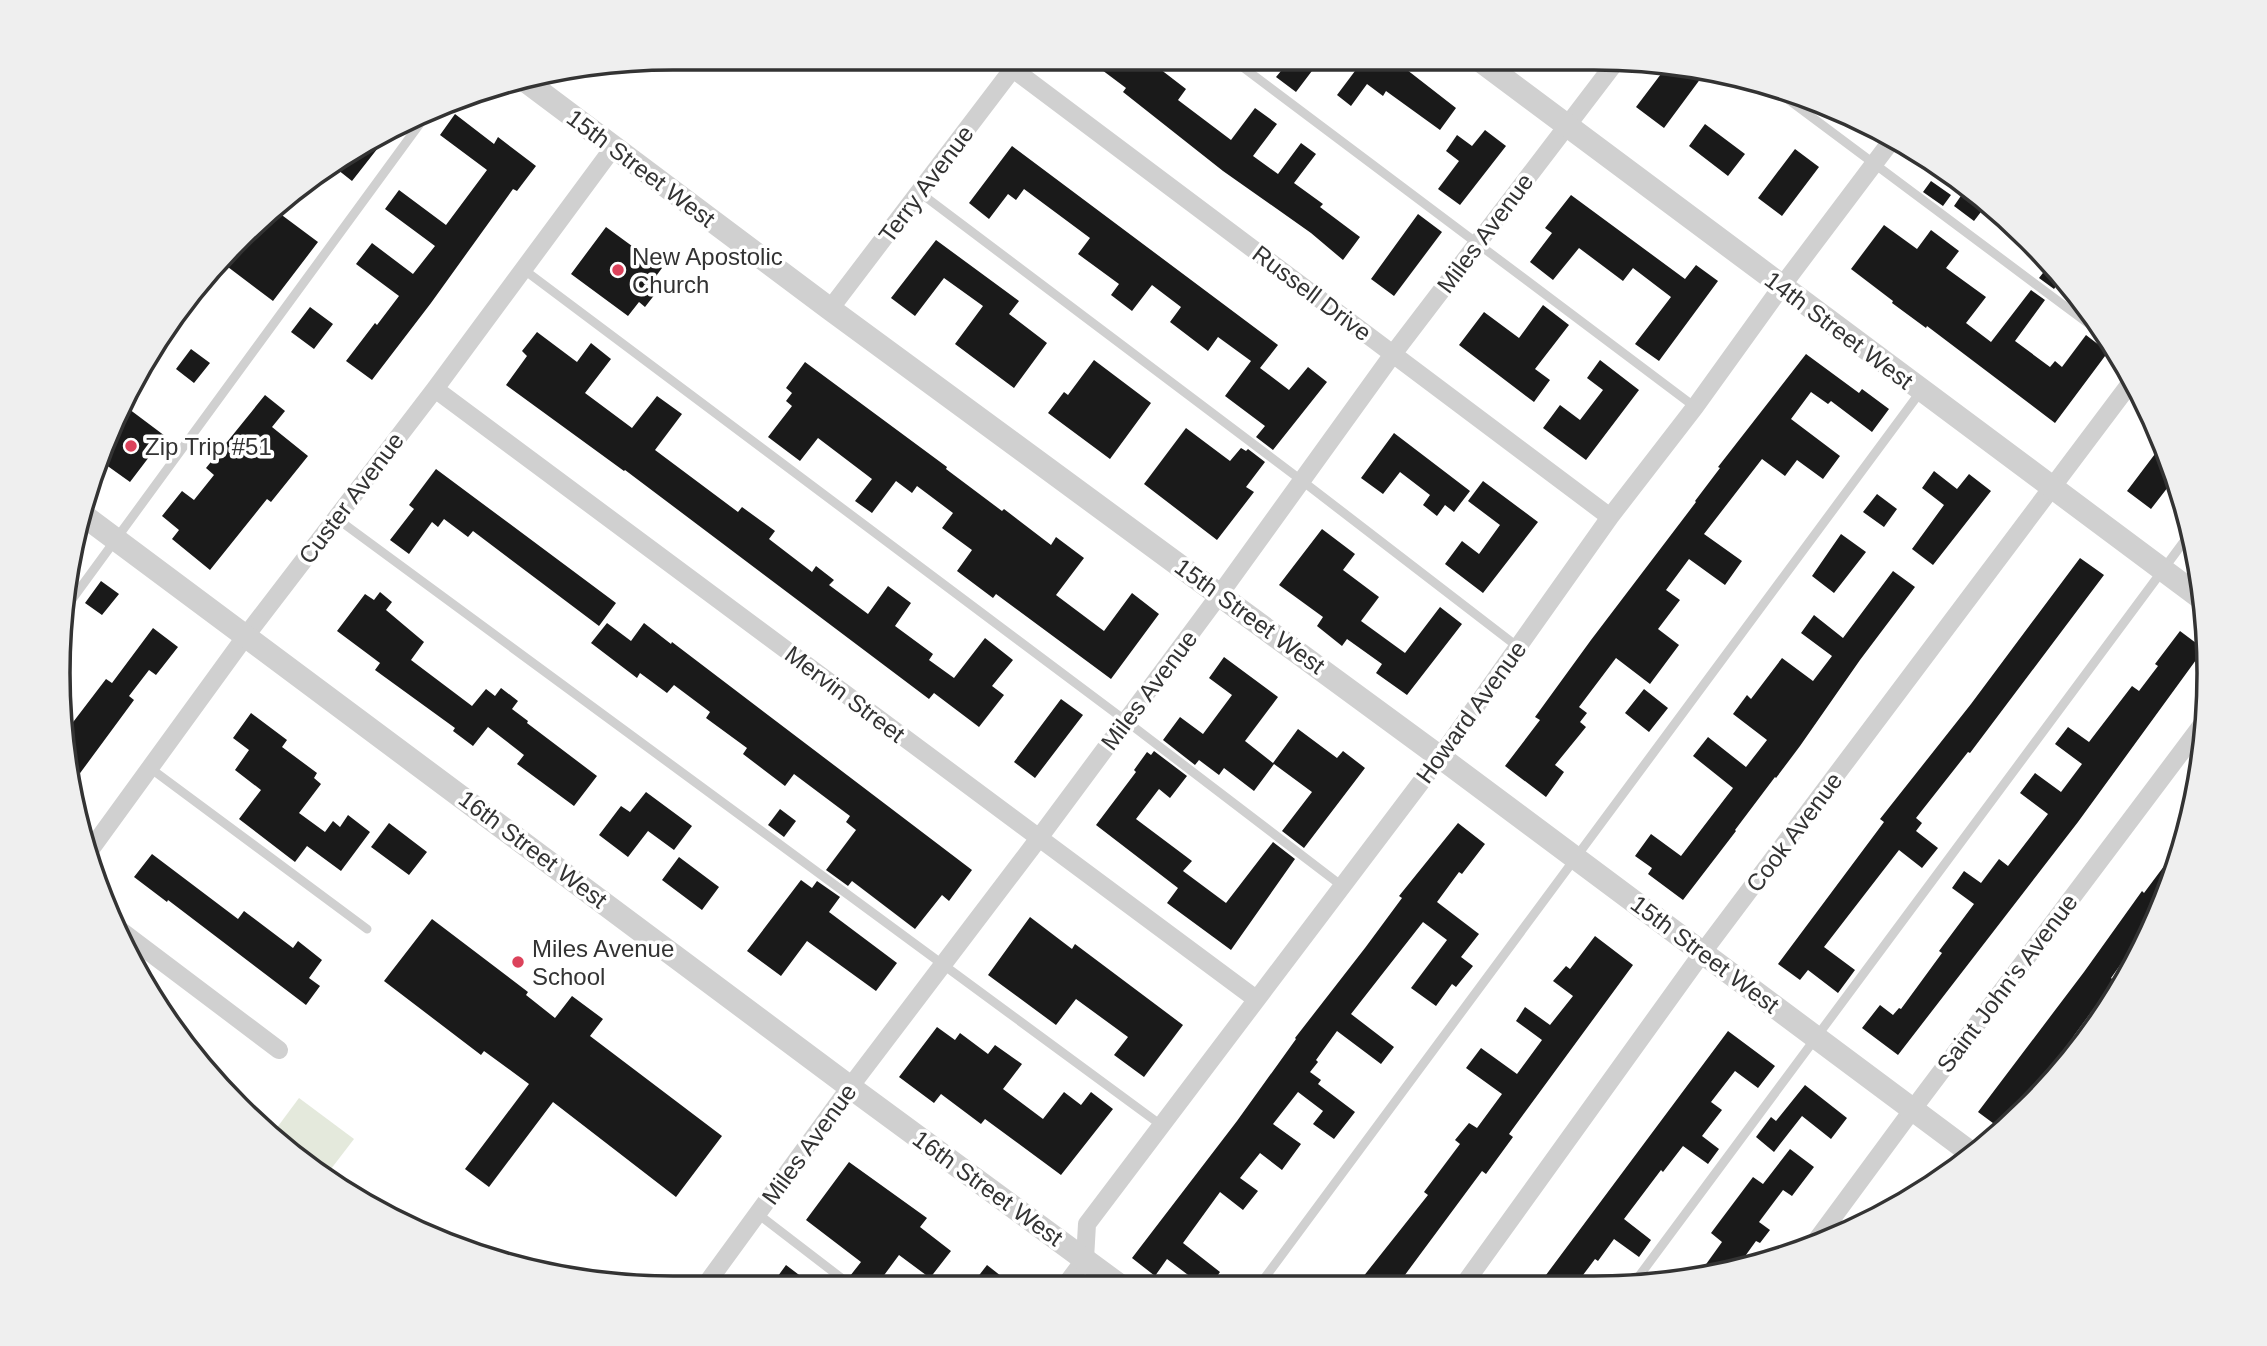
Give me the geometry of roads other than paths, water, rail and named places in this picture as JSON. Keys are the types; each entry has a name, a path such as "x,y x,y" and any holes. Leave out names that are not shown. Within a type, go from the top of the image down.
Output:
{"street":[{"name":"Terry Avenue","path":"830,309 1012,70"},
{"name":"Russell Drive","path":"1025,70 1393,354 1610,517"},
{"name":"14th Street West","path":"1493,70 2191,591"},
{"name":"Miles Avenue","path":"712,1276 850,1087 1220,594 1393,354 1609,70"},
{"name":"15th Street West","path":"534,87 1965,1148"},
{"name":"Howard Avenue","path":"1085,1259 1087,1224 1440,757 1610,517 1695,407 1887,146"},
{"name":"Custer Avenue","path":"95,843 245,637 435,389 613,148"},
{"name":"Mervin Street","path":"435,389 1256,999"},
{"name":"Cook Avenue","path":"1470,1276 1703,952 2126,389"},
{"name":"16th Street West","path":"90,520 1107,1276"},
{"name":"Saint John's Avenue","path":"1824,1230 2194,736"},
{"path":"131,939 279,1050"},
{"path":"1072,1276 1085,1259"}],"lane":[{"path":"1248,70 1695,407"},
{"path":"1794,104 2081,318"},
{"path":"75,596 418,127"},
{"path":"919,192 1518,647"},
{"path":"523,269 1342,886"},
{"path":"1266,1276 1921,391"},
{"path":"337,518 1161,1125"},
{"path":"1640,1274 2182,544"},
{"path":"150,768 367,929"},
{"path":"758,1214 839,1276"}],"place":[{"name":"New Apostolic Church","path":"618,270"},
{"name":"Zip Trip #51","path":"131,446"},
{"name":"Miles Avenue School","path":"518,962"}]}
